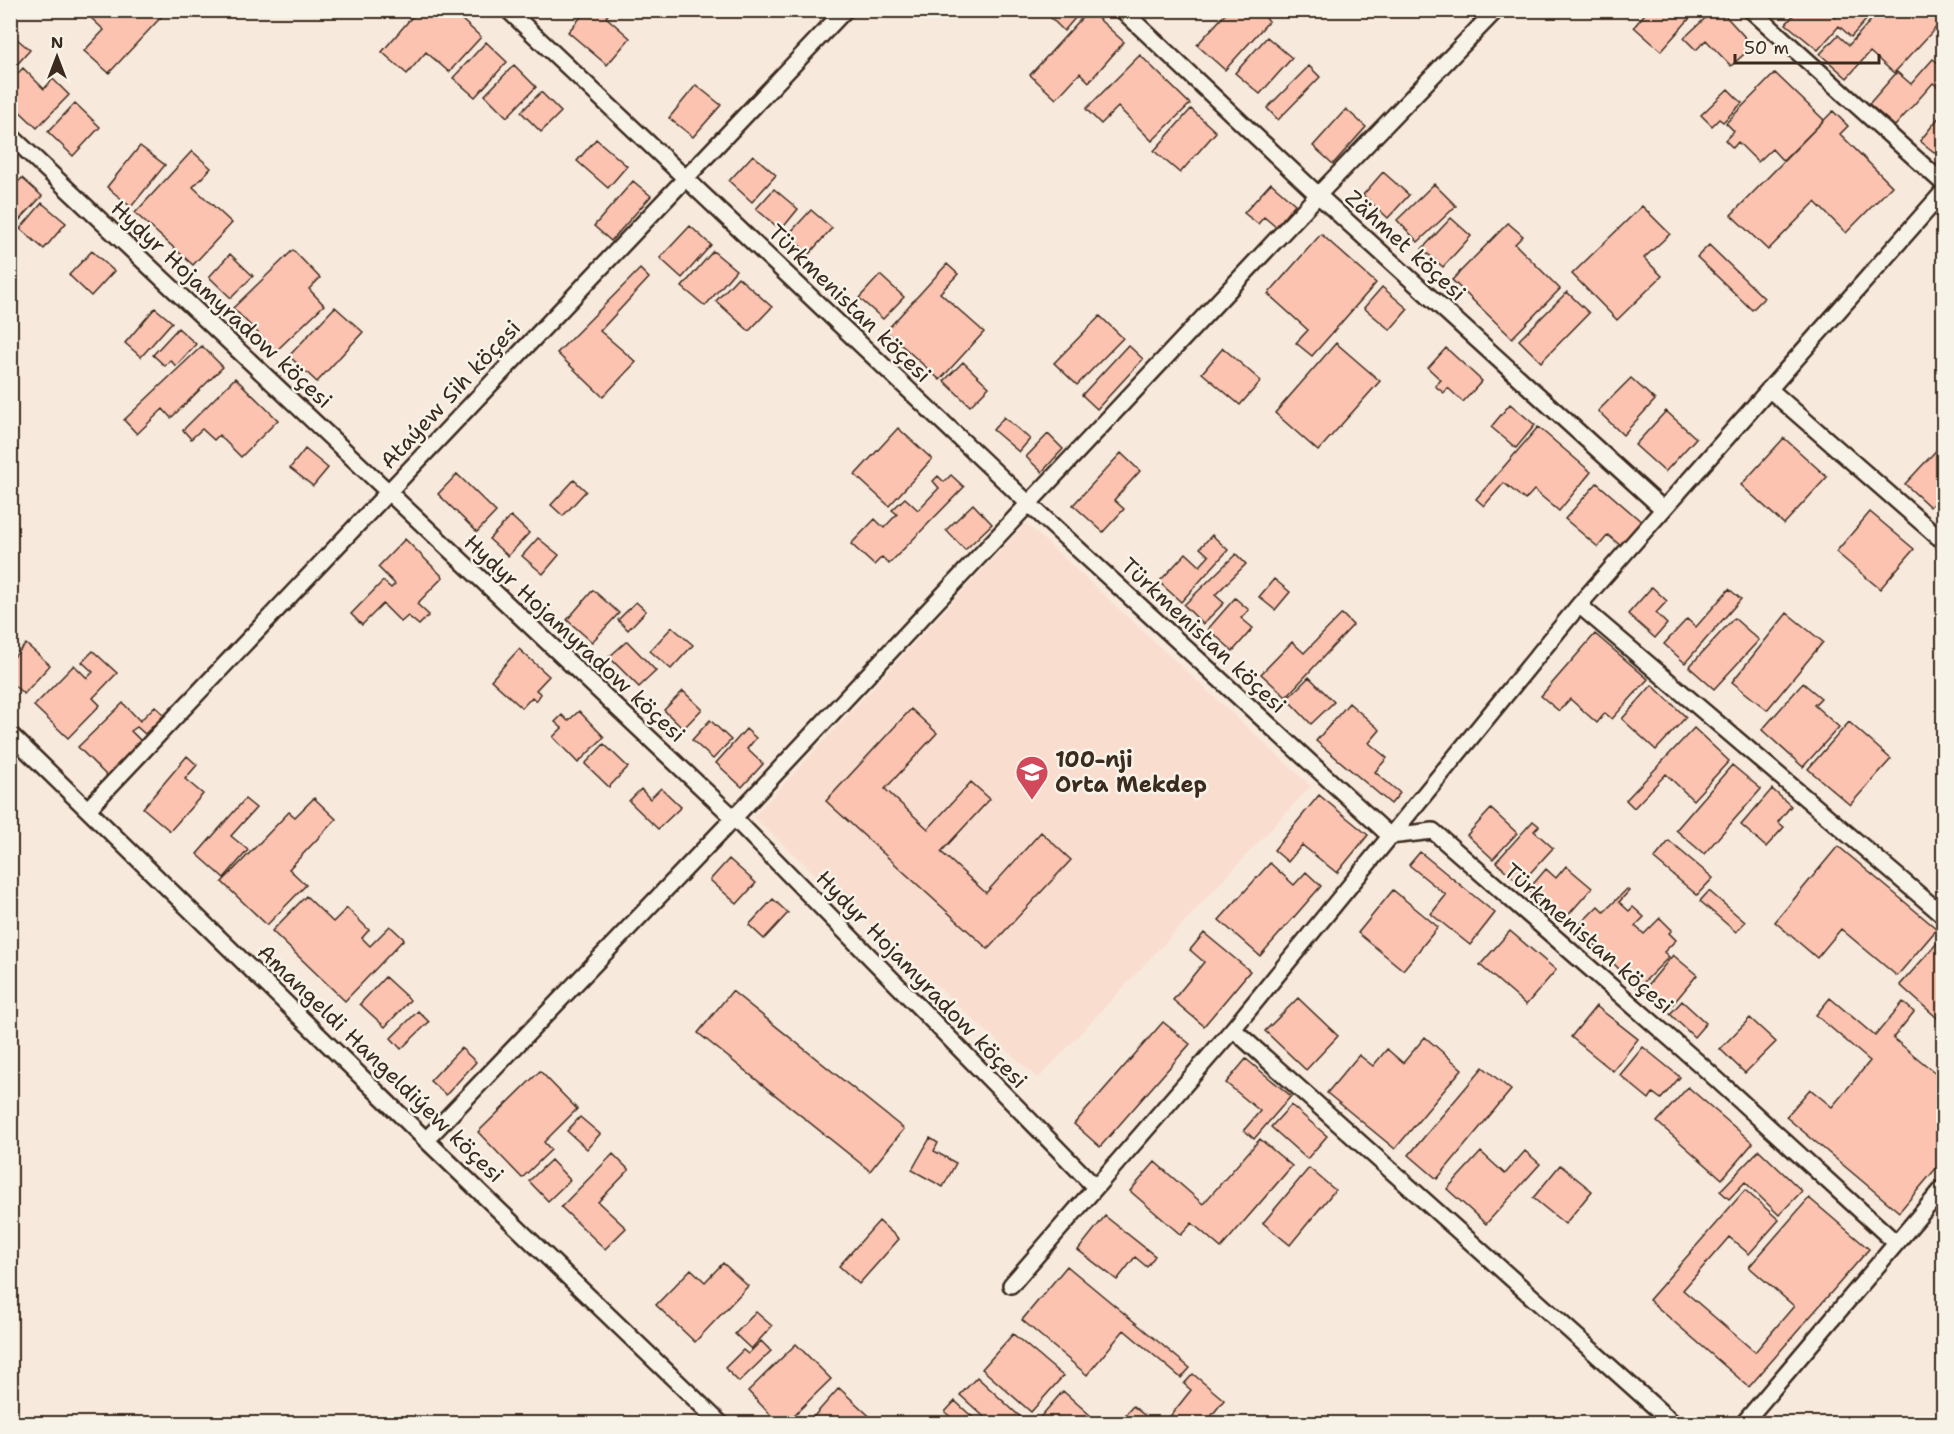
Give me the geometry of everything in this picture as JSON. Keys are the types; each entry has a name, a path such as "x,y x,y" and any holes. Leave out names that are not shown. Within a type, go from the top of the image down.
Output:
{"street":[{"name":"Türkmenistan köçesi","path":"508,10 1029,504 1390,836 1433,831 1702,1066 1896,1243"},
{"name":"Ataýew Sih köçesi","path":"88,809 845,10"},
{"name":"Zähmet köçesi","path":"1122,10 1318,195 1663,509"},
{"path":"426,1140 734,818 1318,195 1496,10"},
{"path":"1751,10 1944,184"},
{"name":"Hydyr Hojamyradow köçesi","path":"10,135 734,818 1095,1187"},
{"path":"1011,1285 1233,1029 1579,605 1944,191"},
{"path":"1769,389 1944,542"},
{"path":"1579,605 1944,916"},
{"name":"Amangeldi Hangeldiýew köçesi","path":"10,735 721,1424"},
{"path":"1233,1029 1674,1424"},
{"path":"1743,1424 1944,1187"}],"shaded area":[{"name":"100-nji Orta Mekdep","path":"1026,523 1311,786 1038,1079 753,817"}],"building":[{"path":"97,10 161,10 164,14 109,73 84,51 104,30 90,17"},
{"path":"418,10 451,10 481,37 449,72 426,52 407,74 382,52"},
{"path":"587,10 612,10 606,17 630,38 607,65 568,32"},
{"path":"1043,10 1082,10 1064,31"},
{"path":"1089,10 1124,42 1089,82 1080,73 1056,99 1030,75"},
{"path":"1229,10 1257,10 1269,21 1225,70 1197,45"},
{"path":"1648,10 1697,10 1661,51 1634,27"},
{"path":"1714,10 1720,10 1753,46 1731,66 1706,40 1696,50 1684,38"},
{"path":"1798,10 1826,10 1835,18 1842,10 1875,10 1851,37 1839,26 1818,50 1786,24"},
{"path":"1880,10 1944,10 1944,19 1894,73 1870,52 1847,78 1820,54 1838,35 1849,45"},
{"path":"10,33 30,50 10,72"},
{"path":"1267,37 1292,58 1260,94 1235,73"},
{"path":"486,42 507,62 475,97 453,78"},
{"path":"1140,55 1190,104 1152,141 1118,107 1101,124 1086,109"},
{"path":"1933,59 1944,68 1944,92 1933,83 1895,126 1869,104 1897,72 1911,84"},
{"path":"514,65 536,87 507,117 485,95"},
{"path":"1309,66 1320,77 1278,120 1267,108"},
{"path":"23,68 44,89 53,79 69,95 37,128 10,102 10,81"},
{"path":"1775,73 1824,120 1783,161 1772,149 1758,162 1738,142 1733,148 1725,140 1734,131 1726,123"},
{"path":"696,85 721,105 693,137 669,118"},
{"path":"1728,89 1742,103 1723,122 1719,119 1712,126 1701,115"},
{"path":"541,92 561,112 541,132 521,112"},
{"path":"75,103 100,127 73,156 48,132"},
{"path":"1191,109 1216,132 1180,173 1154,151"},
{"path":"1346,109 1366,127 1333,164 1313,146"},
{"path":"1833,111 1848,126 1840,134 1892,186 1846,233 1815,202 1768,250 1731,215"},
{"path":"1944,111 1944,160 1920,141"},
{"path":"596,139 627,166 608,188 577,161"},
{"path":"140,146 165,165 131,207 107,187"},
{"path":"192,151 211,168 193,187 232,223 193,265 135,213"},
{"path":"753,155 776,175 752,202 729,181"},
{"path":"1383,172 1409,195 1388,218 1363,195"},
{"path":"22,178 42,196 10,230 10,190"},
{"path":"633,181 651,196 611,241 594,226"},
{"path":"1271,183 1295,204 1276,227 1264,217 1258,224 1244,213"},
{"path":"1434,184 1456,206 1418,242 1397,220"},
{"path":"774,189 798,209 781,230 756,209"},
{"path":"42,203 66,223 44,249 20,229"},
{"path":"1642,206 1670,234 1644,258 1662,276 1617,320 1572,274"},
{"path":"811,210 832,228 809,254 788,235"},
{"path":"1451,218 1471,236 1443,267 1422,249"},
{"path":"1508,223 1523,236 1515,244 1560,289 1512,338 1452,280"},
{"path":"690,226 711,245 682,278 660,258"},
{"path":"1321,234 1376,283 1312,356 1296,343 1308,330 1268,294"},
{"path":"1709,245 1764,298 1752,310 1697,257"},
{"path":"293,250 320,278 309,289 324,305 276,351 233,308"},
{"path":"92,251 114,271 91,296 69,275"},
{"path":"713,251 736,270 705,306 682,287"},
{"path":"230,254 253,276 231,298 209,277"},
{"path":"947,264 958,274 940,293 984,332 940,380 886,331"},
{"path":"640,269 649,278 600,331 636,362 603,397 557,353"},
{"path":"880,275 904,297 883,319 859,298"},
{"path":"738,277 772,307 749,331 716,301"},
{"path":"1382,287 1408,309 1390,330 1364,308"},
{"path":"1567,292 1589,313 1541,362 1519,340"},
{"path":"335,307 363,332 317,382 289,356"},
{"path":"155,308 172,322 141,357 125,343"},
{"path":"1100,316 1123,338 1077,385 1054,363"},
{"path":"178,328 196,344 176,366 170,360 165,366 153,355"},
{"path":"1336,343 1380,381 1318,451 1275,413"},
{"path":"1128,345 1143,359 1097,409 1082,395"},
{"path":"202,346 223,367 171,418 163,409 137,434 124,420"},
{"path":"1223,348 1261,381 1240,405 1202,373"},
{"path":"1446,348 1482,381 1463,402 1448,388 1444,393 1435,386 1441,380 1428,368"},
{"path":"963,362 989,387 970,406 944,381"},
{"path":"235,378 278,420 241,457 219,435 214,440 202,429 191,439 183,430"},
{"path":"1631,378 1655,400 1623,435 1598,411"},
{"path":"1510,404 1535,425 1516,448 1491,427"},
{"path":"1666,411 1696,438 1665,472 1635,445"},
{"path":"1004,417 1030,439 1019,452 993,430"},
{"path":"1538,427 1591,472 1559,511 1534,490 1525,500 1504,483 1484,506 1476,499"},
{"path":"898,428 932,459 889,506 855,475"},
{"path":"1048,434 1063,449 1042,472 1026,457"},
{"path":"1784,438 1827,477 1784,524 1741,485"},
{"path":"1943,443 1944,492 1930,507 1905,484"},
{"path":"305,449 328,468 313,486 290,468"},
{"path":"1121,453 1140,471 1114,500 1124,509 1103,532 1073,505"},
{"path":"457,474 496,512 477,532 438,494"},
{"path":"951,475 964,487 889,564 882,557 874,565 851,544 875,519 884,528 897,514 892,510 905,498 918,510 939,488 933,481 938,476 944,482"},
{"path":"574,480 586,491 563,516 551,505"},
{"path":"1597,483 1643,523 1622,547 1608,535 1598,547 1565,519"},
{"path":"973,504 992,524 965,550 946,530"},
{"path":"1870,512 1914,549 1880,589 1836,552"},
{"path":"511,516 529,533 508,556 489,539"},
{"path":"1212,535 1228,550 1181,602 1159,582 1186,553 1200,566 1209,556 1200,548"},
{"path":"538,538 559,555 543,574 522,556"},
{"path":"405,539 443,577 417,604 429,615 419,625 408,616 401,622 383,604 362,625 351,614 383,581 391,588 395,584 378,567"},
{"path":"1236,554 1246,564 1215,595 1224,603 1203,624 1184,605"},
{"path":"1274,579 1290,592 1275,610 1259,597"},
{"path":"1652,587 1667,601 1656,613 1667,624 1655,638 1628,614"},
{"path":"1729,589 1741,599 1685,663 1664,644 1687,619 1696,627"},
{"path":"593,590 619,613 592,642 567,620"},
{"path":"1235,598 1249,610 1241,618 1253,628 1233,651 1208,629"},
{"path":"636,602 646,611 628,630 618,620"},
{"path":"1787,613 1823,642 1767,710 1732,682"},
{"path":"1342,614 1353,625 1286,697 1261,674 1292,642 1304,653"},
{"path":"1734,618 1759,640 1714,689 1689,667"},
{"path":"672,627 693,645 671,669 650,651"},
{"path":"1595,634 1648,679 1612,719 1605,713 1597,723 1570,699 1559,711 1541,696"},
{"path":"627,641 656,671 639,687 609,657"},
{"path":"26,644 50,665 24,694 10,682 10,661"},
{"path":"519,649 549,676 536,690 541,694 536,701 532,697 522,708 491,680"},
{"path":"93,651 117,673 93,698 100,705 68,738 34,706 74,665 87,678 93,672 82,662"},
{"path":"1309,677 1334,702 1311,724 1287,699"},
{"path":"1803,683 1821,698 1814,705 1839,727 1803,767 1762,730"},
{"path":"1652,685 1686,717 1656,750 1622,719"},
{"path":"683,691 702,709 683,729 664,710"},
{"path":"123,703 140,721 155,706 164,715 145,734 137,727 131,731 142,742 107,776 78,747"},
{"path":"1349,703 1380,730 1369,743 1387,758 1375,772 1400,793 1391,804 1316,741"},
{"path":"911,709 937,733 885,789 928,829 971,782 990,799 941,852 986,893 1041,832 1071,860 988,949 826,801"},
{"path":"579,711 604,737 578,763 553,737 562,728 555,722 562,715 568,721"},
{"path":"710,720 731,740 713,759 692,740"},
{"path":"1849,722 1891,759 1850,805 1808,769"},
{"path":"1694,728 1729,761 1693,800 1666,774 1634,808 1626,800"},
{"path":"746,729 756,738 747,749 763,764 742,787 716,763"},
{"path":"604,744 628,767 609,787 585,764"},
{"path":"187,756 197,765 185,779 203,794 170,831 143,808"},
{"path":"1732,765 1761,789 1704,854 1676,830"},
{"path":"661,788 681,807 658,829 629,801 641,789 650,799"},
{"path":"1772,789 1791,806 1778,822 1784,827 1766,847 1741,825"},
{"path":"1319,795 1368,835 1337,873 1302,845 1288,862 1274,850"},
{"path":"314,798 336,819 289,869 306,885 267,925 222,882 289,812 295,817"},
{"path":"245,799 256,808 231,836 248,850 224,878 197,854"},
{"path":"1491,809 1517,833 1493,859 1467,835"},
{"path":"1533,821 1539,826 1534,831 1553,848 1520,884 1496,862"},
{"path":"1669,841 1713,878 1697,895 1654,859"},
{"path":"1838,846 1937,929 1897,976 1841,929 1817,958 1775,922"},
{"path":"1420,852 1495,913 1470,945 1431,914 1446,895 1409,865"},
{"path":"729,859 756,883 737,904 710,880"},
{"path":"1270,863 1294,885 1306,872 1321,886 1260,956 1219,920"},
{"path":"1566,866 1592,888 1563,921 1528,890 1546,869 1556,878"},
{"path":"1627,889 1629,891 1619,902 1629,911 1633,907 1644,917 1635,926 1644,934 1660,918 1672,930 1669,933 1676,940 1664,952 1669,957 1638,988 1577,927 1598,906 1604,912"},
{"path":"1393,890 1438,927 1403,970 1358,933"},
{"path":"1709,891 1745,922 1736,932 1700,901"},
{"path":"306,896 333,922 347,908 369,930 362,938 370,946 390,926 404,939 345,1001 272,931"},
{"path":"773,899 788,913 764,939 749,925"},
{"path":"1510,931 1556,970 1526,1005 1480,965"},
{"path":"1204,933 1250,971 1204,1026 1173,1000 1204,962 1190,950"},
{"path":"1938,942 1944,947 1944,1024 1900,985"},
{"path":"1673,955 1697,975 1668,1010 1644,990"},
{"path":"385,977 410,1000 385,1027 360,1004"},
{"path":"732,991 904,1129 870,1171 698,1033"},
{"path":"1298,998 1338,1036 1306,1070 1265,1031"},
{"path":"1830,998 1875,1036 1903,1002 1914,1012 1893,1038 1944,1080 1944,1159 1899,1212 1786,1117 1810,1089 1832,1107 1870,1061 1816,1015"},
{"path":"1682,1001 1706,1023 1694,1037 1670,1014"},
{"path":"1596,1006 1638,1039 1613,1071 1571,1037"},
{"path":"418,1011 429,1022 401,1049 391,1038"},
{"path":"1750,1018 1776,1042 1745,1073 1720,1049"},
{"path":"1163,1022 1190,1044 1100,1147 1074,1124"},
{"path":"1425,1037 1462,1069 1395,1149 1327,1093 1359,1055 1373,1066 1387,1049 1403,1063"},
{"path":"1643,1047 1680,1077 1661,1099 1653,1093 1649,1099 1620,1075"},
{"path":"461,1048 476,1062 446,1095 430,1081"},
{"path":"1246,1059 1291,1096 1254,1139 1244,1130 1260,1111 1226,1083"},
{"path":"1483,1067 1511,1090 1437,1179 1409,1155"},
{"path":"540,1071 577,1109 544,1142 551,1150 522,1178 478,1132"},
{"path":"1688,1087 1753,1143 1722,1179 1657,1122"},
{"path":"1291,1105 1327,1136 1307,1159 1271,1127"},
{"path":"580,1117 600,1134 587,1149 567,1131"},
{"path":"930,1138 938,1143 934,1151 956,1163 943,1187 912,1170"},
{"path":"1260,1139 1292,1166 1221,1248 1192,1223 1181,1235 1130,1191 1155,1162 1203,1204"},
{"path":"1759,1150 1802,1191 1779,1215 1745,1182 1729,1199 1720,1191"},
{"path":"1525,1151 1540,1164 1486,1224 1447,1189 1481,1152 1505,1174"},
{"path":"613,1154 629,1170 598,1202 626,1228 605,1249 561,1207"},
{"path":"551,1160 570,1180 548,1201 529,1181"},
{"path":"1560,1165 1592,1191 1565,1224 1533,1198"},
{"path":"1309,1168 1335,1190 1290,1245 1263,1223"},
{"path":"1745,1190 1779,1220 1749,1254 1729,1237 1683,1290 1755,1352 1794,1306 1749,1267 1809,1198 1869,1249 1749,1387 1649,1300"},
{"path":"1105,1216 1155,1256 1147,1267 1135,1257 1117,1280 1078,1250"},
{"path":"879,1221 899,1239 859,1284 839,1266"},
{"path":"723,1263 748,1286 695,1342 656,1305 691,1269 705,1282"},
{"path":"1067,1266 1190,1368 1181,1378 1124,1330 1087,1375 1022,1320"},
{"path":"756,1312 772,1326 751,1349 735,1334"},
{"path":"1013,1334 1063,1376 1031,1412 982,1369"},
{"path":"761,1341 771,1351 739,1382 725,1368 743,1350 748,1354"},
{"path":"796,1344 831,1379 785,1424 779,1424 748,1391"},
{"path":"1193,1374 1224,1400 1205,1424 1164,1424 1191,1390 1184,1384"},
{"path":"977,1377 1028,1424 992,1424 960,1395"},
{"path":"839,1388 878,1424 807,1424"},
{"path":"1063,1391 1100,1424 1038,1424 1036,1422"},
{"path":"955,1401 980,1424 958,1424 945,1412"},
{"path":"1133,1406 1155,1424 1125,1424 1121,1420"}],"place":[{"name":"100-nji Orta Mekdep","path":"1032,801"}]}
